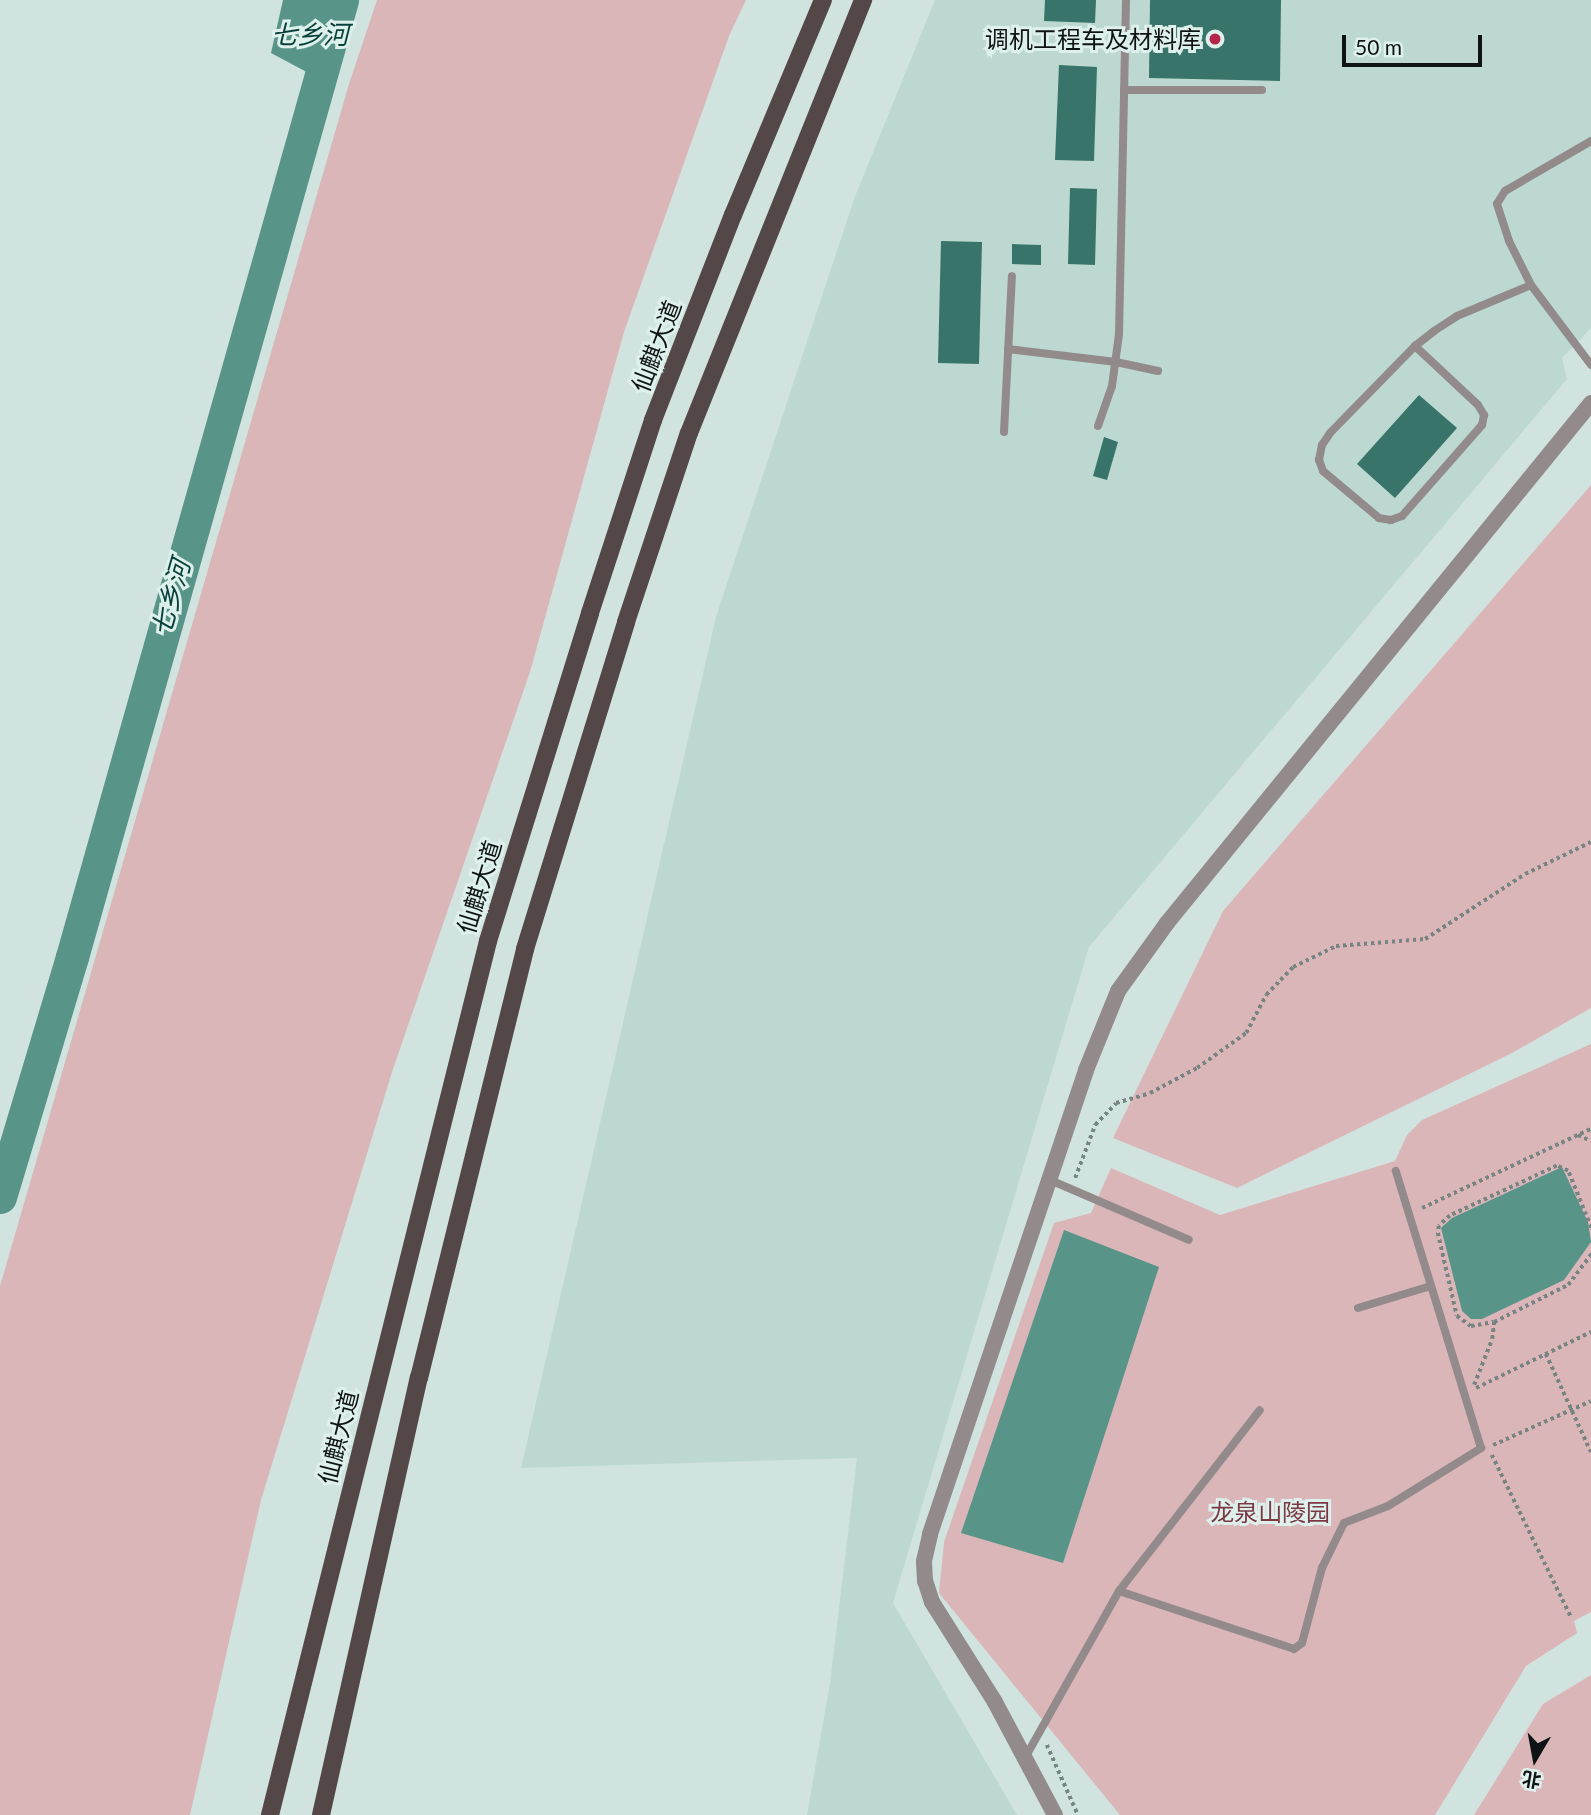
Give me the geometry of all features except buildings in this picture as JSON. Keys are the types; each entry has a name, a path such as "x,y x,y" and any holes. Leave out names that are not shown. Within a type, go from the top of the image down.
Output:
{"main road":[{"name":"仙麒大道","path":"270,1815 488,941 653,420 733,215 823,0"},
{"path":"321,1815 419,1378 525,949 626,622 689,433 863,0"}],"street":[{"path":"1055,1815 1026,1756 932,1602 925,1581 924,1561 930,1534 1086,1069 1118,991 1167,923 1591,403"}],"lane":[{"path":"1098,426 1116,362 1126,0"},
{"path":"1124,90 1262,90"},
{"path":"1591,141 1505,191 1497,204 1508,241 1531,285 1591,365"},
{"path":"1004,432 1012,276"},
{"path":"1415,346 1478,405 1484,415 1482,425 1402,516 1391,520 1380,518 1323,471 1319,460 1322,445 1330,433 1415,346 1457,316 1531,285"},
{"path":"1008,349 1116,362 1158,371"},
{"path":"1119,1591 1294,1649 1302,1643 1322,1568 1344,1523 1388,1506 1481,1448 1396,1171"},
{"path":"1050,1180 1189,1240"},
{"path":"1358,1308 1431,1286"},
{"path":"1026,1756 1042,1733 1119,1591 1260,1410"}],"path":[{"path":"1071,1190 1095,1125 1116,1103 1150,1093 1197,1068 1246,1033 1266,995 1293,967 1336,946 1425,939 1525,874 1591,842"},
{"path":"1409,1214 1591,1129"},
{"path":"1578,1135 1591,1141"},
{"path":"1591,1228 1568,1171 1558,1166 1450,1216 1439,1226 1438,1233 1457,1316 1471,1326 1494,1322 1568,1285 1591,1254"},
{"path":"1494,1322 1492,1339 1472,1390 1591,1332"},
{"path":"1546,1354 1591,1452"},
{"path":"1571,1617 1488,1447 1591,1401"},
{"path":"1042,1733 1078,1815"}],"shaded area":[{"path":"935,0 1591,0 1591,328 1562,358 1567,379 1089,947 893,1603 1017,1815 807,1815 830,1683 857,1458 521,1468 716,617 854,199"}],"green space":[{"path":"377,0 746,0 729,36 624,332 530,672 392,1072 261,1500 190,1815 0,1815 0,1286 349,84"},
{"path":"1591,485 1591,1008 1512,1053 1237,1188 1113,1138 1223,911"},
{"name":"龙泉山陵园","path":"1591,1044 1591,1612 1574,1621 1577,1633 1526,1666 1435,1815 1120,1815 939,1593 944,1542 1054,1223 1091,1213 1111,1168 1220,1215 1395,1161 1407,1135 1422,1120"},
{"path":"1591,1675 1591,1815 1474,1815 1543,1704"}],"water":[{"name":"七乡河","path":"283,0 350,0 331,85 271,53"},
{"path":"1562,1167 1588,1222 1591,1242 1564,1280 1482,1319 1471,1319 1462,1311 1441,1228 1452,1218"},
{"path":"1064,1230 1159,1267 1063,1563 961,1533"}],"waterway":[{"name":"七乡河","path":"0,1197 72,957 342,0"}],"place":[{"name":"调机工程车及材料库","path":"1215,39"}]}
